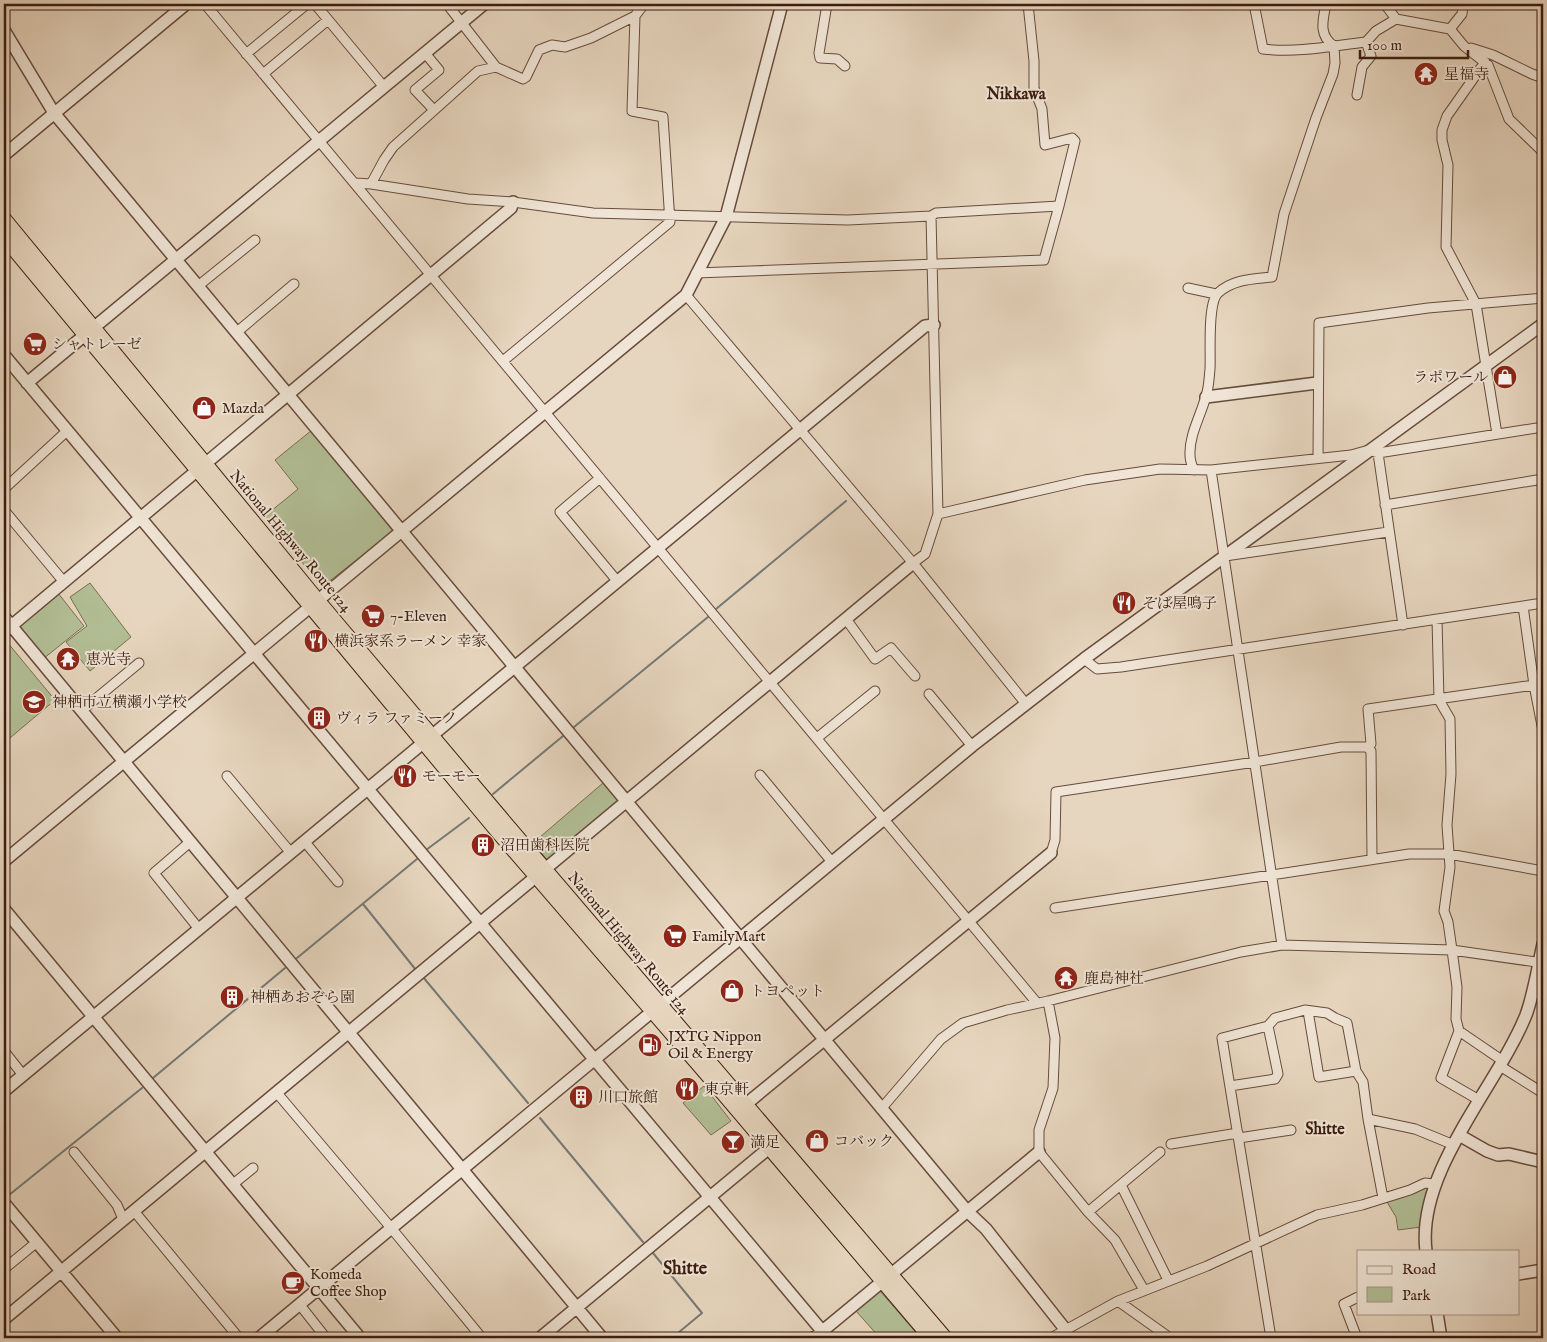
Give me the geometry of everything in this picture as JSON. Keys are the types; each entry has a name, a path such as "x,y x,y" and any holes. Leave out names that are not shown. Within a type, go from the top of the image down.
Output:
{"highway":[{"name":"National Highway Route 124","path":"4,219 90,332 314,604 540,873 657,1009 745,1105 886,1278 931,1338"},
{"name":"National Highway Route 124","path":"4,237 90,332"},
{"name":"National Highway Route 124","path":"657,1009 769,1148 886,1278 945,1338"}],"street":[{"path":"4,155 186,4"},
{"path":"205,4 1037,1003"},
{"path":"246,54 307,4"},
{"path":"315,4 384,87"},
{"path":"447,4 496,67 523,78 526,77 539,50 552,45 565,47 591,38 635,16 644,4"},
{"path":"27,384 484,4"},
{"path":"4,861 686,295 726,217 782,4"},
{"path":"827,4 819,53 820,58 837,59 845,66"},
{"path":"696,273 1044,260 1076,141 1072,138 1045,145 1042,109 1034,88 1034,61 1028,4"},
{"path":"1254,4 1263,49 1286,51 1313,50 1366,42 1376,31 1396,19"},
{"path":"1326,4 1322,30 1328,42 1334,46"},
{"path":"1386,4 1396,19 1450,29 1464,46 1488,65 1509,119 1543,152"},
{"path":"1450,29 1462,14 1463,4"},
{"path":"503,361 670,222 663,117 632,111 635,16"},
{"path":"263,74 328,20"},
{"path":"4,30 54,113 881,1109 967,1211 986,1229 1065,1329"},
{"path":"1356,95 1362,67 1370,56 1366,42"},
{"path":"1194,470 1189,456 1193,436 1206,396 1210,361 1210,339 1216,294 1235,282 1272,278 1284,214 1316,118 1333,74 1335,62 1334,46"},
{"path":"1464,46 1494,55 1543,78"},
{"path":"425,53 439,70 415,90 434,110"},
{"path":"1485,62 1447,116 1442,130 1442,140 1448,165 1446,247 1476,304 1497,434"},
{"path":"371,184 393,147 478,71 496,67"},
{"path":"355,183 468,199 513,202 593,213 669,216 848,220 931,216 936,212 1059,206"},
{"path":"513,202 511,208 140,519 64,582 6,625 81,711 602,1338"},
{"path":"4,1318 925,554 938,514 931,216"},
{"path":"198,286 255,240"},
{"path":"237,332 294,284"},
{"path":"1188,288 1216,294"},
{"path":"686,295 913,563 1026,704"},
{"path":"1318,458 1318,323 1428,308 1543,298"},
{"path":"260,1338 972,746 1084,659 1223,556 1374,452 1485,365 1543,324"},
{"path":"6,1086 23,1075 94,1017 925,326 934,325"},
{"path":"4,355 709,1197 821,1336 886,1278 1039,1152"},
{"path":"1206,396 1317,383"},
{"path":"938,514 1085,480 1160,469 1211,470 1351,455 1543,427"},
{"path":"4,489 67,431"},
{"path":"1374,452 1385,506 1402,624"},
{"path":"1211,470 1282,945"},
{"path":"600,478 560,512 618,582"},
{"path":"1385,506 1543,479"},
{"path":"4,510 64,582"},
{"path":"1223,556 1388,532"},
{"path":"1084,659 1097,669 1121,667 1543,602"},
{"path":"1523,606 1534,685 1543,731"},
{"path":"1437,619 1439,700 1450,719 1451,774 1447,825 1450,867 1444,911 1448,922 1457,987 1456,1019 1459,1031 1441,1078 1479,1100"},
{"path":"846,620 875,659 891,648 915,676"},
{"path":"81,711 139,664"},
{"path":"745,1105 1051,853 1055,840 1056,792 1341,747 1367,747 1371,744 1368,709 1534,685"},
{"path":"817,738 875,691"},
{"path":"929,694 972,746"},
{"path":"1367,747 1371,751 1372,859"},
{"path":"760,775 832,862"},
{"path":"226,776 291,852"},
{"path":"190,842 154,873 199,929"},
{"path":"304,842 338,882"},
{"path":"1055,908 1409,854 1449,854 1543,871"},
{"path":"4,909 360,1338"},
{"path":"1426,1250 1427,1210 1434,1184 1526,1014 1541,962 1543,944"},
{"path":"881,1109 941,1039 964,1023 981,1017 1242,952 1282,945 1452,950 1541,962"},
{"path":"1048,1001 1054,1038 1053,1088 1039,1130 1039,1152 1088,1212 1115,1240 1144,1290"},
{"path":"1271,1338 1222,1038 1268,1026 1275,1018 1306,1010 1328,1013 1334,1018 1347,1023 1356,1071 1363,1082 1383,1198"},
{"path":"1308,1011 1319,1077 1356,1071"},
{"path":"1230,1086 1275,1079 1278,1074 1268,1026"},
{"path":"1459,1031 1543,1093"},
{"path":"4,1051 23,1075"},
{"path":"277,1093 392,1228 482,1338"},
{"path":"1368,1119 1457,1140 1498,1155 1509,1154 1543,1162"},
{"path":"1171,1144 1291,1130"},
{"path":"540,1338 769,1148"},
{"path":"74,1152 117,1205 124,1219"},
{"path":"1088,1212 1160,1152"},
{"path":"232,1185 254,1168"},
{"path":"1050,1338 1118,1300 1208,1266 1317,1215 1362,1205 1410,1190 1425,1183 1434,1184"},
{"path":"1121,1185 1168,1280"},
{"path":"5,1207 37,1242 117,1338"},
{"path":"134,1210 240,1338"},
{"path":"4,1269 37,1242"},
{"path":"1520,1274 1543,1270"},
{"path":"1357,1298 1344,1304 1357,1338"},
{"path":"1118,1300 1170,1338"},
{"path":"300,1305 326,1338"},
{"path":"1437,1314 1441,1338"}],"green space":[{"path":"312,430 393,531 322,587 265,516 298,489 275,460"},
{"path":"90,583 131,637 90,671 66,642 87,626 70,597"},
{"path":"58,593 84,626 43,659 19,630 19,626"},
{"path":"7,642 55,700 4,743 4,645"},
{"path":"603,783 619,802 549,862 533,843"},
{"path":"704,1086 731,1121 711,1135 683,1103"},
{"path":"1426,1186 1429,1189 1423,1209 1421,1227 1398,1230 1396,1217 1387,1202"},
{"path":"880,1291 919,1336 916,1338 880,1338 856,1311"}],"waterway":[{"path":"716,609 846,501"},
{"path":"574,727 708,617"},
{"path":"493,794 563,736"},
{"path":"426,850 469,818"},
{"path":"297,958 417,859"},
{"path":"363,904 416,970"},
{"path":"153,1078 285,968"},
{"path":"423,977 528,1103"},
{"path":"9,1195 142,1088"},
{"path":"540,1118 643,1242"},
{"path":"653,1253 702,1313 672,1338"}],"place":[{"name":"星福寺","path":"1426,74"},
{"name":"シャトレーゼ","path":"35,344"},
{"name":"ラポワール","path":"1505,377"},
{"name":"Mazda","path":"204,408"},
{"name":"そば屋鳴子","path":"1124,603"},
{"name":"7-Eleven","path":"373,616"},
{"name":"横浜家系ラーメン 幸家","path":"316,641"},
{"name":"恵光寺","path":"68,659"},
{"name":"神栖市立横瀬小学校","path":"34,702"},
{"name":"ヴィラ ファミーノ","path":"319,718"},
{"name":"モーモー","path":"405,776"},
{"name":"沼田歯科医院","path":"483,845"},
{"name":"FamilyMart","path":"675,936"},
{"name":"鹿島神社","path":"1066,978"},
{"name":"トヨペット","path":"732,991"},
{"name":"神栖あおぞら園","path":"232,997"},
{"name":"JXTG Nippon Oil & Energy","path":"650,1045"},
{"name":"東京軒","path":"687,1089"},
{"name":"川口旅館","path":"581,1097"},
{"name":"コバック","path":"817,1141"},
{"name":"満足","path":"733,1142"},
{"name":"Komeda Coffee Shop","path":"293,1283"}],"district":[{"name":"Nikkawa","path":"1016,93"},
{"name":"Shitte","path":"1325,1128"},
{"name":"Shitte","path":"685,1268"}]}
